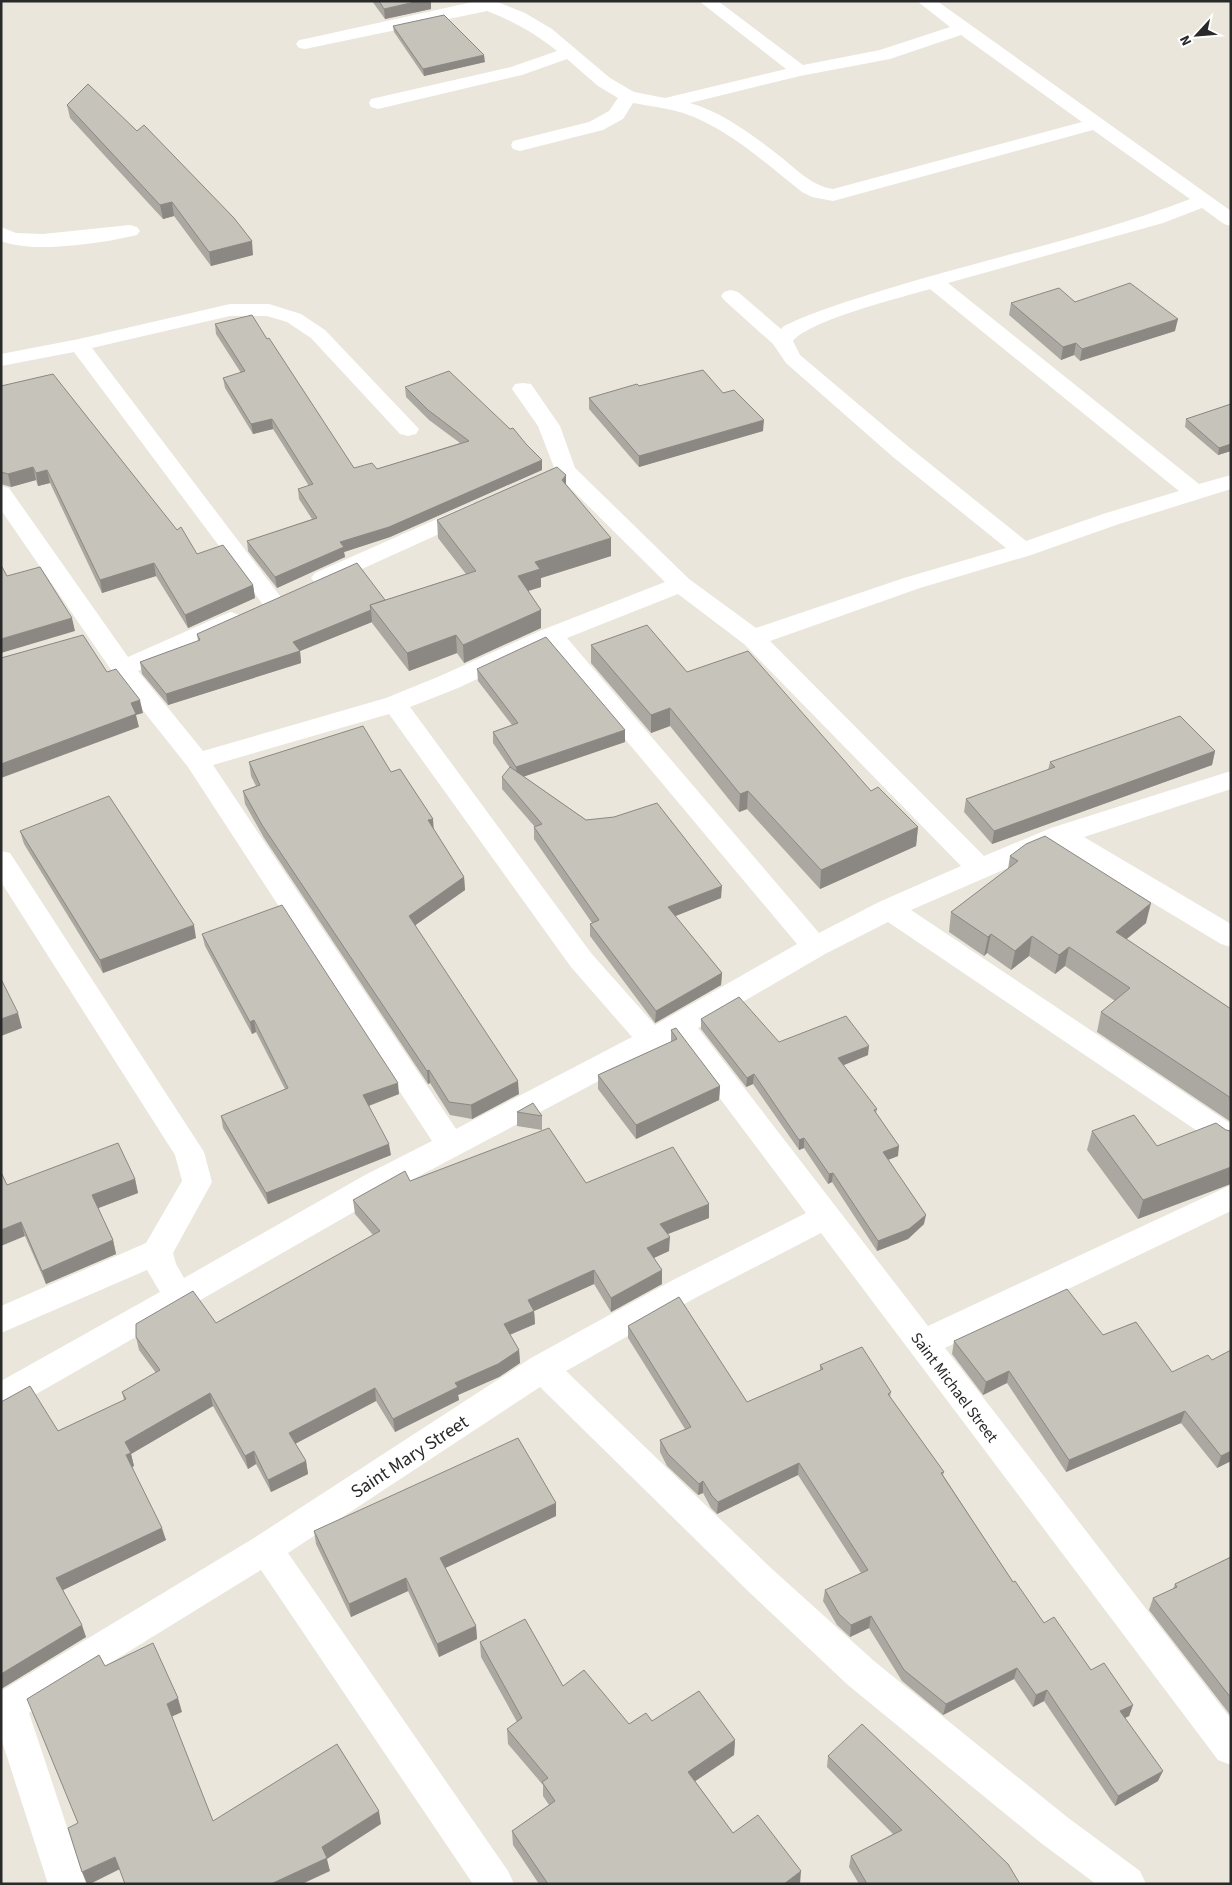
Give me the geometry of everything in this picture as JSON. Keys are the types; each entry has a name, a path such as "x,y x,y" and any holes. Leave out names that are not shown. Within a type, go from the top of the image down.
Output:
{"street":[{"path":"707,1 800,70"},
{"path":"924,1 1231,220"},
{"path":"305,44 487,3 519,17 546,33 604,82 628,96 687,108 716,120 753,144 809,188 819,193 833,196 1095,124"},
{"path":"667,103 800,70 884,55 964,29"},
{"path":"378,103 516,71 568,52"},
{"path":"516,71 554,74"},
{"path":"574,77 604,82"},
{"path":"520,146 596,126 616,115 628,96"},
{"path":"782,341 790,330 821,316 933,281 1156,219 1203,201"},
{"path":"1,233 6,237 18,240 42,240 78,238 130,231"},
{"path":"933,281 1196,493"},
{"path":"731,296 782,341 793,359 900,452 1023,550"},
{"path":"1,360 79,345 230,310 269,310 294,318 318,334 408,429"},
{"path":"79,345 275,600"},
{"path":"523,389 549,426 556,474 681,584 753,638 980,869"},
{"path":"753,638 912,583 1023,550 1111,519 1231,482"},
{"path":"1,493 123,668 197,761 450,1144"},
{"path":"123,668 492,502"},
{"path":"197,761 395,704 551,635 681,584"},
{"path":"72,642 99,634"},
{"path":"551,635 815,947"},
{"path":"395,704 581,960 632,1020 652,1038"},
{"path":"1,1398 376,1184 680,1025 815,947 889,909 1060,835 1231,780"},
{"path":"1060,835 1231,936"},
{"path":"1,860 188,1152 197,1182 157,1252 160,1267 179,1296"},
{"path":"889,909 1231,1139"},
{"name":"Saint Michael Street","path":"680,1025 1231,1748"},
{"path":"922,1344 1231,1197"},
{"name":"Saint Mary Street","path":"5,1709 266,1549 542,1368 684,1288 825,1217"},
{"path":"1,1320 157,1252"},
{"path":"542,1368 760,1580 861,1672 1054,1830 1127,1884"},
{"path":"266,1549 496,1884"},
{"path":"5,1709 67,1884"}],"building":[{"path":"379,1 419,1 384,9"},
{"path":"444,15 484,55 423,69 393,26"},
{"path":"88,84 137,131 144,125 234,218 252,241 209,252 172,202 160,205 67,105"},
{"path":"1130,283 1178,319 1082,349 1076,343 1063,347 1011,303 1059,288 1075,302"},
{"path":"252,315 354,468 372,463 377,469 469,441 428,410 405,387 449,371 510,429 513,428 542,460 389,527 340,542 344,547 275,577 247,541 317,518 298,489 313,484 272,419 251,424 223,378 245,371 215,324"},
{"path":"703,370 723,393 734,390 764,420 639,456 589,398 637,384 639,386"},
{"path":"53,374 177,530 181,527 197,554 223,545 253,585 185,615 154,563 100,580 47,470 36,473 33,467 8,474 1,472 1,386"},
{"path":"1231,404 1231,444 1219,448 1186,419"},
{"path":"557,467 566,475 562,480 611,538 535,562 540,569 518,576 541,610 463,645 456,635 407,653 370,605 476,571 437,520"},
{"path":"357,563 385,600 370,605 371,610 293,642 300,651 166,694 140,662 200,640 197,634"},
{"path":"1,565 7,576 40,567 72,618 1,639"},
{"path":"647,625 687,672 748,651 871,791 878,787 918,827 821,870 748,791 740,794 670,708 651,715 591,645"},
{"path":"83,635 107,672 116,669 140,700 131,703 136,714 1,764 1,658"},
{"path":"546,637 625,730 516,767 493,732 518,723 477,669"},
{"path":"1180,716 1215,751 994,831 966,799 1055,767 1050,762"},
{"path":"363,726 391,772 400,769 433,819 428,820 464,877 409,916 518,1081 471,1105 449,1102 262,825 243,791 260,785 249,762"},
{"path":"510,767 586,820 614,817 657,803 722,886 668,907 722,973 656,1011 590,924 599,920 534,827 542,824 502,777"},
{"path":"109,796 194,925 100,960 20,831"},
{"path":"1045,836 1151,903 1116,932 1231,1009 1231,1098 1101,1012 1130,988 1069,947 1059,955 1032,936 1015,951 991,934 988,937 951,912 1018,861 1010,856 1026,844"},
{"path":"282,905 398,1083 363,1095 389,1144 266,1193 221,1116 288,1088 254,1020 250,1022 202,934"},
{"path":"1,979 18,1013 1,1019"},
{"path":"739,997 779,1042 846,1016 869,1046 838,1058 877,1109 874,1110 899,1146 883,1152 926,1215 909,1229 878,1241 833,1173 829,1174 804,1138 799,1140 754,1074 747,1078 701,1019"},
{"path":"676,1028 720,1086 636,1125 598,1075 677,1039 671,1030"},
{"path":"533,1103 542,1116 517,1112"},
{"path":"1134,1115 1157,1146 1216,1123 1231,1131 1231,1167 1143,1200 1092,1131"},
{"path":"549,1128 586,1183 673,1147 709,1204 660,1224 670,1237 647,1248 662,1270 611,1298 594,1270 528,1300 534,1311 504,1324 519,1350 498,1364 455,1383 458,1387 393,1419 375,1388 289,1433 306,1461 268,1480 254,1451 245,1456 210,1393 125,1442 131,1453 126,1455 162,1528 56,1578 82,1625 1,1674 1,1402 30,1386 58,1431 126,1399 122,1392 160,1370 136,1337 136,1324 193,1291 216,1323 380,1231 353,1200 405,1171 410,1181"},
{"path":"118,1143 135,1179 92,1195 113,1240 42,1271 21,1222 1,1230 1,1172 7,1185"},
{"path":"1067,1289 1103,1335 1136,1322 1172,1372 1208,1355 1212,1360 1231,1350 1231,1451 1221,1456 1185,1411 1069,1460 1009,1371 986,1382 954,1341"},
{"path":"679,1297 747,1402 823,1369 820,1365 862,1347 891,1392 888,1394 944,1472 941,1473 1013,1582 1015,1581 1044,1623 1054,1617 1091,1670 1104,1663 1133,1705 1120,1711 1163,1771 1118,1796 1047,1690 1036,1695 1017,1668 946,1704 904,1670 871,1616 851,1625 839,1614 825,1590 868,1570 799,1463 718,1502 703,1481 699,1484 668,1454 660,1440 691,1427 628,1326"},
{"path":"518,1438 556,1503 440,1558 476,1626 437,1644 406,1578 349,1604 314,1531"},
{"path":"1231,1557 1231,1698 1153,1598 1177,1587 1175,1584"},
{"path":"525,1619 563,1686 584,1670 629,1724 646,1713 652,1721 699,1691 735,1740 688,1772 733,1833 758,1815 801,1871 784,1884 548,1884 512,1831 555,1801 542,1782 548,1778 507,1729 522,1718 480,1642"},
{"path":"153,1643 178,1698 167,1704 213,1821 337,1744 379,1811 322,1847 327,1858 271,1884 125,1884 115,1857 82,1872 68,1828 78,1823 27,1699 99,1655 105,1666"},
{"path":"862,1724 1008,1864 1020,1884 867,1884 851,1856 902,1830 828,1756"}]}
